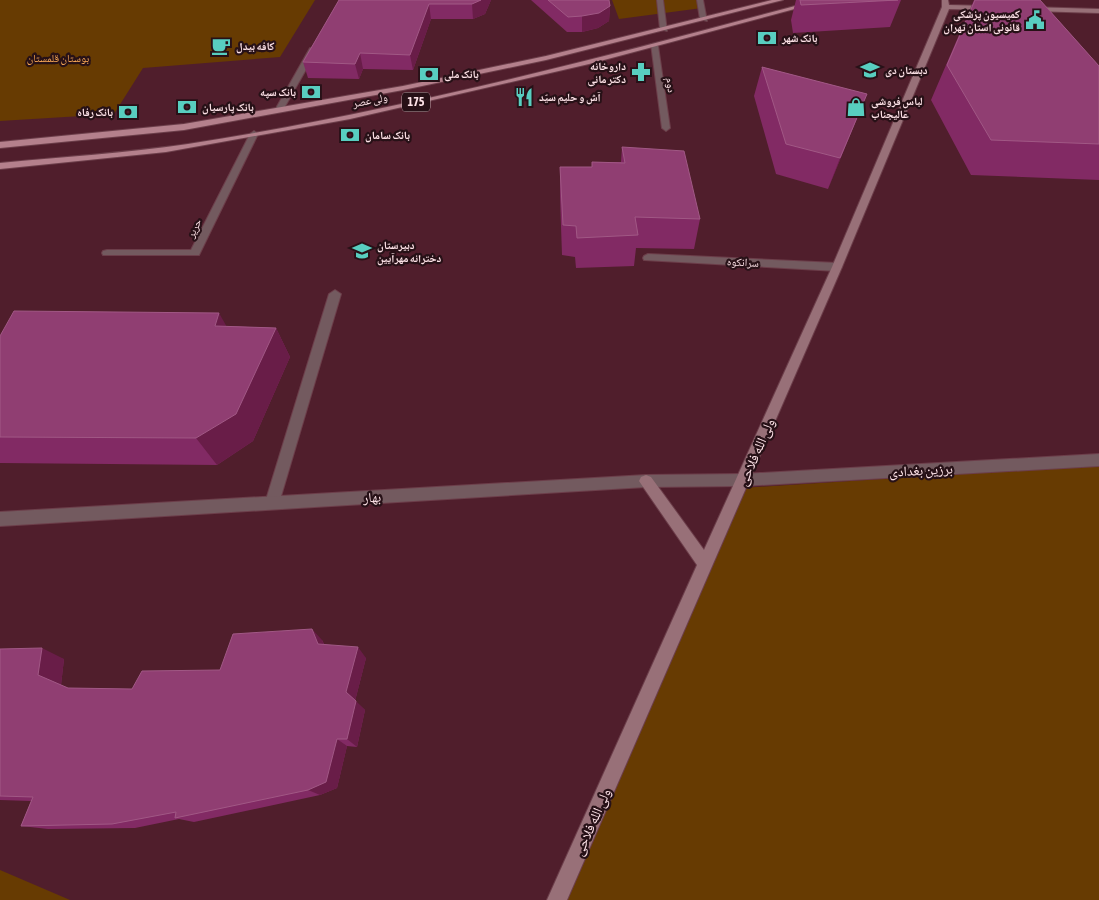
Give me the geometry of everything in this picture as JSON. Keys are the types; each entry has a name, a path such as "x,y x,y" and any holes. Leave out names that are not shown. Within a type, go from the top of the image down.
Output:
{"main road":[{"name":"ولی عصر","path":"0,145 184,127 422,84 546,58 780,0"},
{"name":"ولی عصر","path":"0,166 163,149 254,134 404,105 654,46 825,0"},
{"path":"946,3 994,8"},
{"name":"ولی‌ الله فلاحی","path":"557,900 837,267 946,3"},
{"path":"1022,9 1099,11"},
{"path":"646,480 706,565"}],"street":[{"path":"660,0 664,29"},
{"path":"700,0 704,19"},
{"path":"279,110 317,42"},
{"name":"دوم","path":"654,46 666,128"},
{"name":"حریر","path":"107,253 195,253 254,134"},
{"name":"سرانکوه","path":"648,258 837,267"},
{"path":"272,503 335,294"},
{"name":"برزین بغدادی","path":"743,480 1099,460"},
{"name":"بهار","path":"0,519 646,480 743,480"}],"green space":[{"name":"بوستان قلمستان","path":"0,0 315,0 280,57 143,68 114,114 0,121"},
{"path":"612,0 700,0 702,8 619,19"},
{"path":"1099,465 1099,900 558,900 742,488"},
{"path":"0,870 70,900 0,900"}],"building":[{"path":"339,0 481,0 472,4 429,4 410,55 360,53 355,64 303,62"},
{"path":"548,0 609,0 610,6 599,13 568,17"},
{"path":"800,0 898,0 801,5"},
{"path":"975,0 1040,0 1099,66 1099,144 991,140 947,65"},
{"path":"762,67 867,94 840,158 786,144"},
{"path":"622,147 684,151 700,219 635,217 638,235 577,238 576,226 563,225 560,167 592,167 592,162 625,163"},
{"path":"14,311 219,313 215,326 276,328 236,414 196,438 0,437 0,336"},
{"path":"312,629 318,644 358,647 346,692 356,701 347,739 337,739 326,782 308,790 175,818 176,812 112,824 21,826 33,797 0,796 0,649 42,648 38,675 68,688 132,689 142,671 220,670 233,634"}],"place":[{"name":"کمیسیون پزشکی قانونی استان تهران","path":"1035,20"},
{"name":"بانک شهر","path":"767,38"},
{"name":"کافه بیدل","path":"221,46"},
{"name":"دبستان دی","path":"870,70"},
{"name":"داروخانه دکتر مانی","path":"641,72"},
{"name":"بانک ملی","path":"429,74"},
{"name":"بانک سپه","path":"311,92"},
{"name":"آش و حلیم سیّد","path":"524,97"},
{"name":"بانک پارسیان","path":"187,107"},
{"name":"لباس فروشی عالیجناب","path":"856,107"},
{"name":"بانک رفاه","path":"128,112"},
{"name":"بانک سامان","path":"350,135"},
{"name":"دبیرستان دخترانه مهرآیین","path":"362,251"}]}
